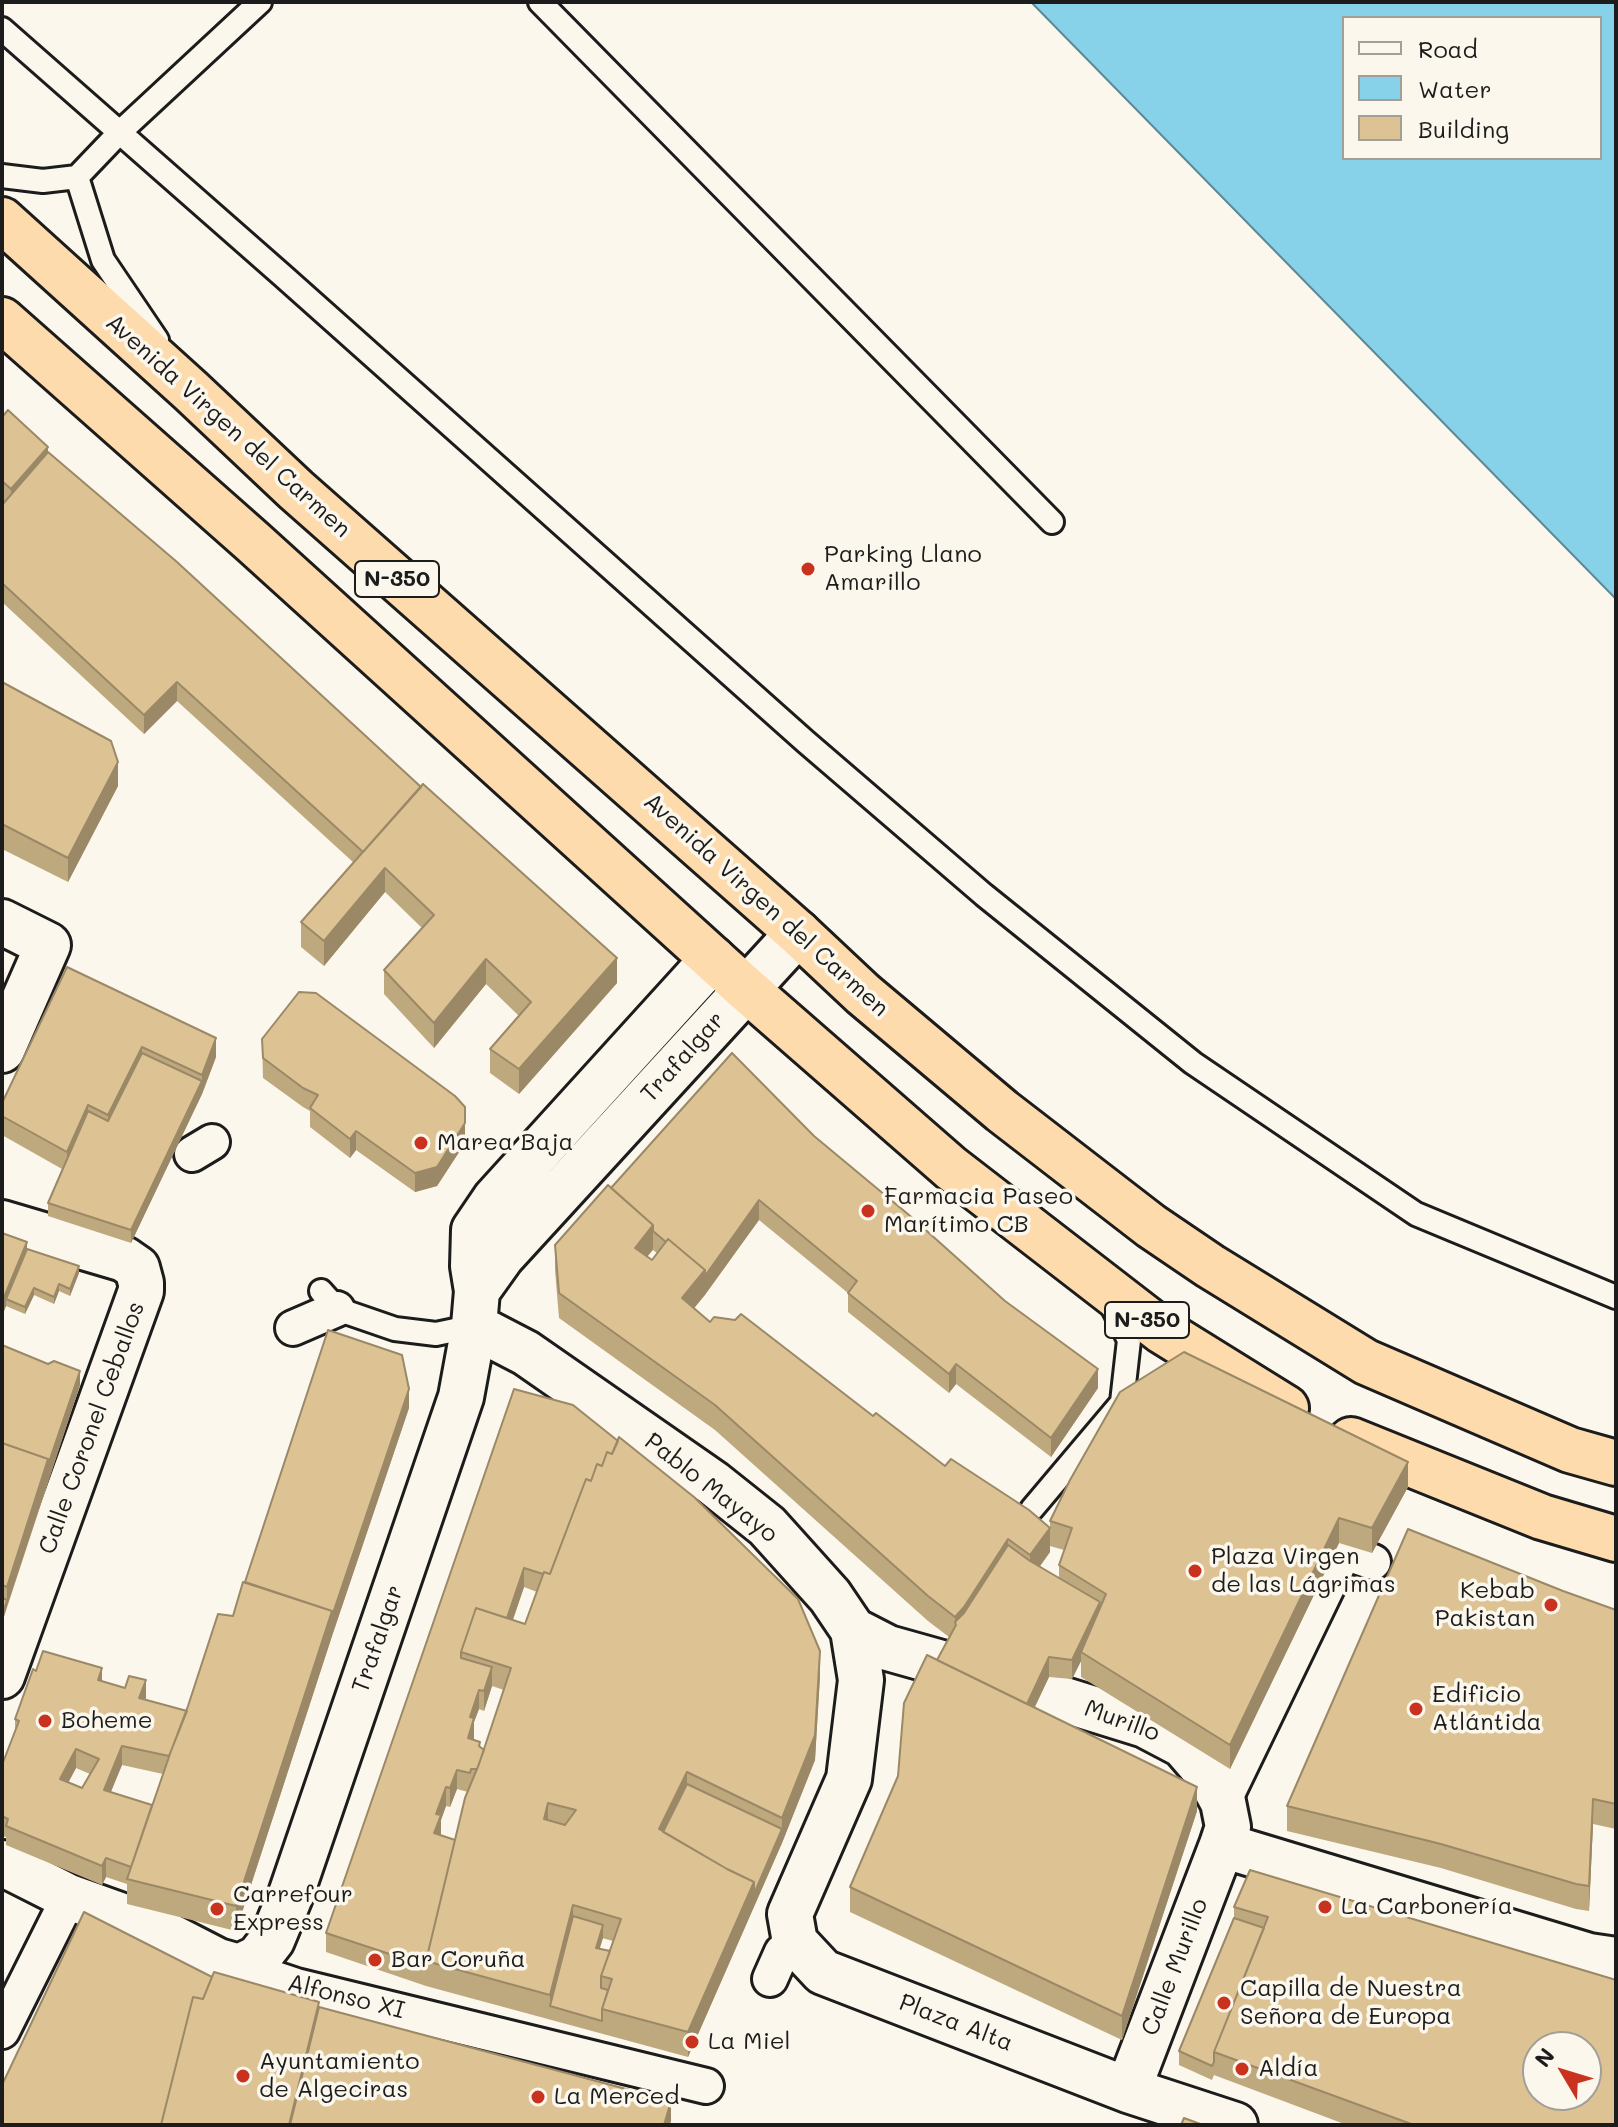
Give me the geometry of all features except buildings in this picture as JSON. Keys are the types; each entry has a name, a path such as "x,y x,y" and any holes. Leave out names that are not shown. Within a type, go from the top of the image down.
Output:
{"highway":[{"name":"Avenida Virgen del Carmen","path":"2,220 296,490 798,933 863,994 1002,1111 1151,1226 1366,1362 1570,1450 1616,1463"},
{"name":"N-350","path":"2,320 276,563 746,989 951,1168 1162,1331 1312,1424 1542,1517 1616,1539"}],"street":[{"path":"2,922 56,949 2,1050"},
{"name":"Trafalgar","path":"475,1308 502,1256 798,933"},
{"name":"Trafalgar","path":"239,1967 258,1958 272,1940 291,1894 461,1397 475,1308 474,1230 495,1199 713,959"},
{"name":"Calle Coronel Ceballos","path":"2,1223 124,1259 149,1279 141,1291 2,1676"},
{"path":"293,1328 329,1300"},
{"name":"Pablo Mayayo","path":"475,1308 526,1353 713,1483 767,1526 830,1596 853,1630 861,1680 849,1779 790,1914 795,1942"},
{"path":"1373,1562 1344,1552 1223,1802 1228,1827 1222,1845 1589,1956 1616,1960"},
{"path":"853,1630 888,1648 945,1664"},
{"name":"Murillo","path":"1042,1693 1145,1725 1183,1745 1208,1774 1223,1802"},
{"name":"Calle Murillo","path":"1124,2103 1222,1845"},
{"name":"Alfonso XI","path":"2,1863 69,1897 150,1926 218,1961 296,1986 706,2086"},
{"path":"2,1878 45,1899 2,1983"},
{"path":"2,2031 69,1897"},
{"path":"770,1979 782,1952 795,1942"},
{"name":"Plaza Alta","path":"795,1942 823,1972 1124,2103 1235,2125"}],"lane":[{"path":"2,176 43,181 77,177 120,132 260,2"},
{"path":"540,2 1052,522"},
{"path":"2,29 806,742 984,895 1193,1063 1416,1214 1616,1297"},
{"path":"77,177 103,260 191,391"},
{"path":"1102,1285 1129,1340 1122,1402"},
{"path":"329,1300 395,1329 436,1334 475,1308"},
{"path":"1178,1366 1224,1370"},
{"path":"1032,1509 1122,1402 1147,1381"},
{"path":"1122,1402 1132,1411 1139,1424"}],"water":[{"path":"1031,2 1616,2 1616,599"}],"place":[{"name":"Parking Llano Amarillo","path":"808,569"},
{"name":"Marea Baja","path":"421,1143"},
{"name":"Farmacia Paseo Marítimo CB","path":"868,1211"},
{"name":"Plaza Virgen de las Lágrimas","path":"1195,1571"},
{"name":"Kebab Pakistan","path":"1551,1605"},
{"name":"Edificio Atlántida","path":"1416,1709"},
{"name":"Boheme","path":"45,1721"},
{"name":"La Carbonería","path":"1325,1907"},
{"name":"Carrefour Express","path":"217,1909"},
{"name":"Bar Coruña","path":"375,1960"},
{"name":"Capilla de Nuestra Señora de Europa","path":"1224,2003"},
{"name":"La Miel","path":"692,2042"},
{"name":"Aldía","path":"1242,2069"},
{"name":"Ayuntamiento de Algeciras","path":"243,2076"},
{"name":"La Merced","path":"538,2097"}]}
